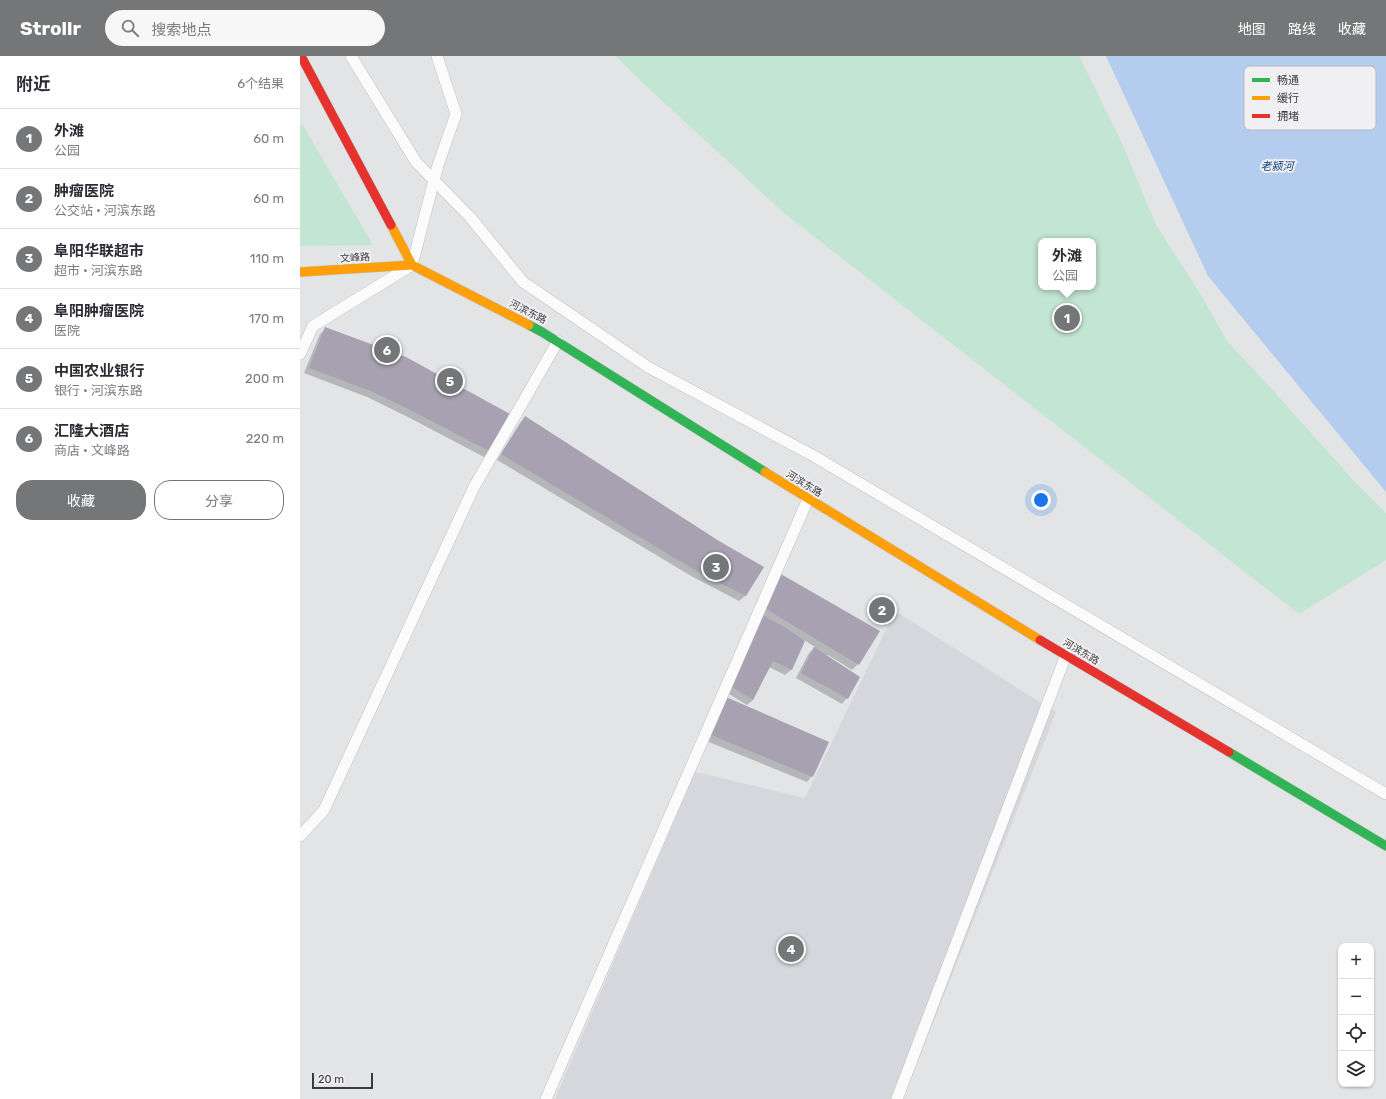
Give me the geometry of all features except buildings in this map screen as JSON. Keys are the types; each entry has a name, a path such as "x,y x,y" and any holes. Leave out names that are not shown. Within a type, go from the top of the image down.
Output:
{"main road":[{"path":"301,56 412,265"},
{"path":"300,79 305,65"},
{"name":"文峰路","path":"300,272 412,265"},
{"name":"河滨东路","path":"412,265 558,341 808,499 1386,846"}],"lane":[{"path":"351,56 416,162 470,217 523,282 648,367 812,455 1386,794"},
{"path":"300,354 313,326 412,265 438,165 456,114 438,56"},
{"path":"300,836 324,810 474,487 558,341"},
{"path":"546,1099 808,499"},
{"path":"897,1099 1066,655"}],"shaded area":[{"path":"895,611 1056,712 903,1099 555,1099 695,772 805,798"}],"green space":[{"path":"616,56 1079,56 1122,143 1155,223 1201,295 1227,341 1353,480 1386,513 1386,560 1299,614 784,213 632,73"},
{"path":"302,124 373,245 300,246 300,127"}],"water":[{"name":"老颍河","path":"1106,56 1386,56 1386,492 1208,276"}],"traffic: fast":[{"path":"529,325 765,472"},
{"path":"1229,752 1386,846"}],"traffic: slow":[{"path":"391,225 412,265 529,325"},
{"path":"300,272 412,265"},
{"path":"765,472 1040,640"}],"traffic: jam":[{"path":"301,56 391,225"},
{"path":"1040,640 1229,752"}],"place":[{"name":"外滩","path":"1067,318"},
{"name":"汇隆大酒店","path":"387,350"},
{"name":"中国农业银行","path":"450,381"},
{"name":"阜阳华联超市","path":"716,567"},
{"name":"肿瘤医院","path":"882,610"},
{"name":"阜阳肿瘤医院","path":"791,949"}]}
